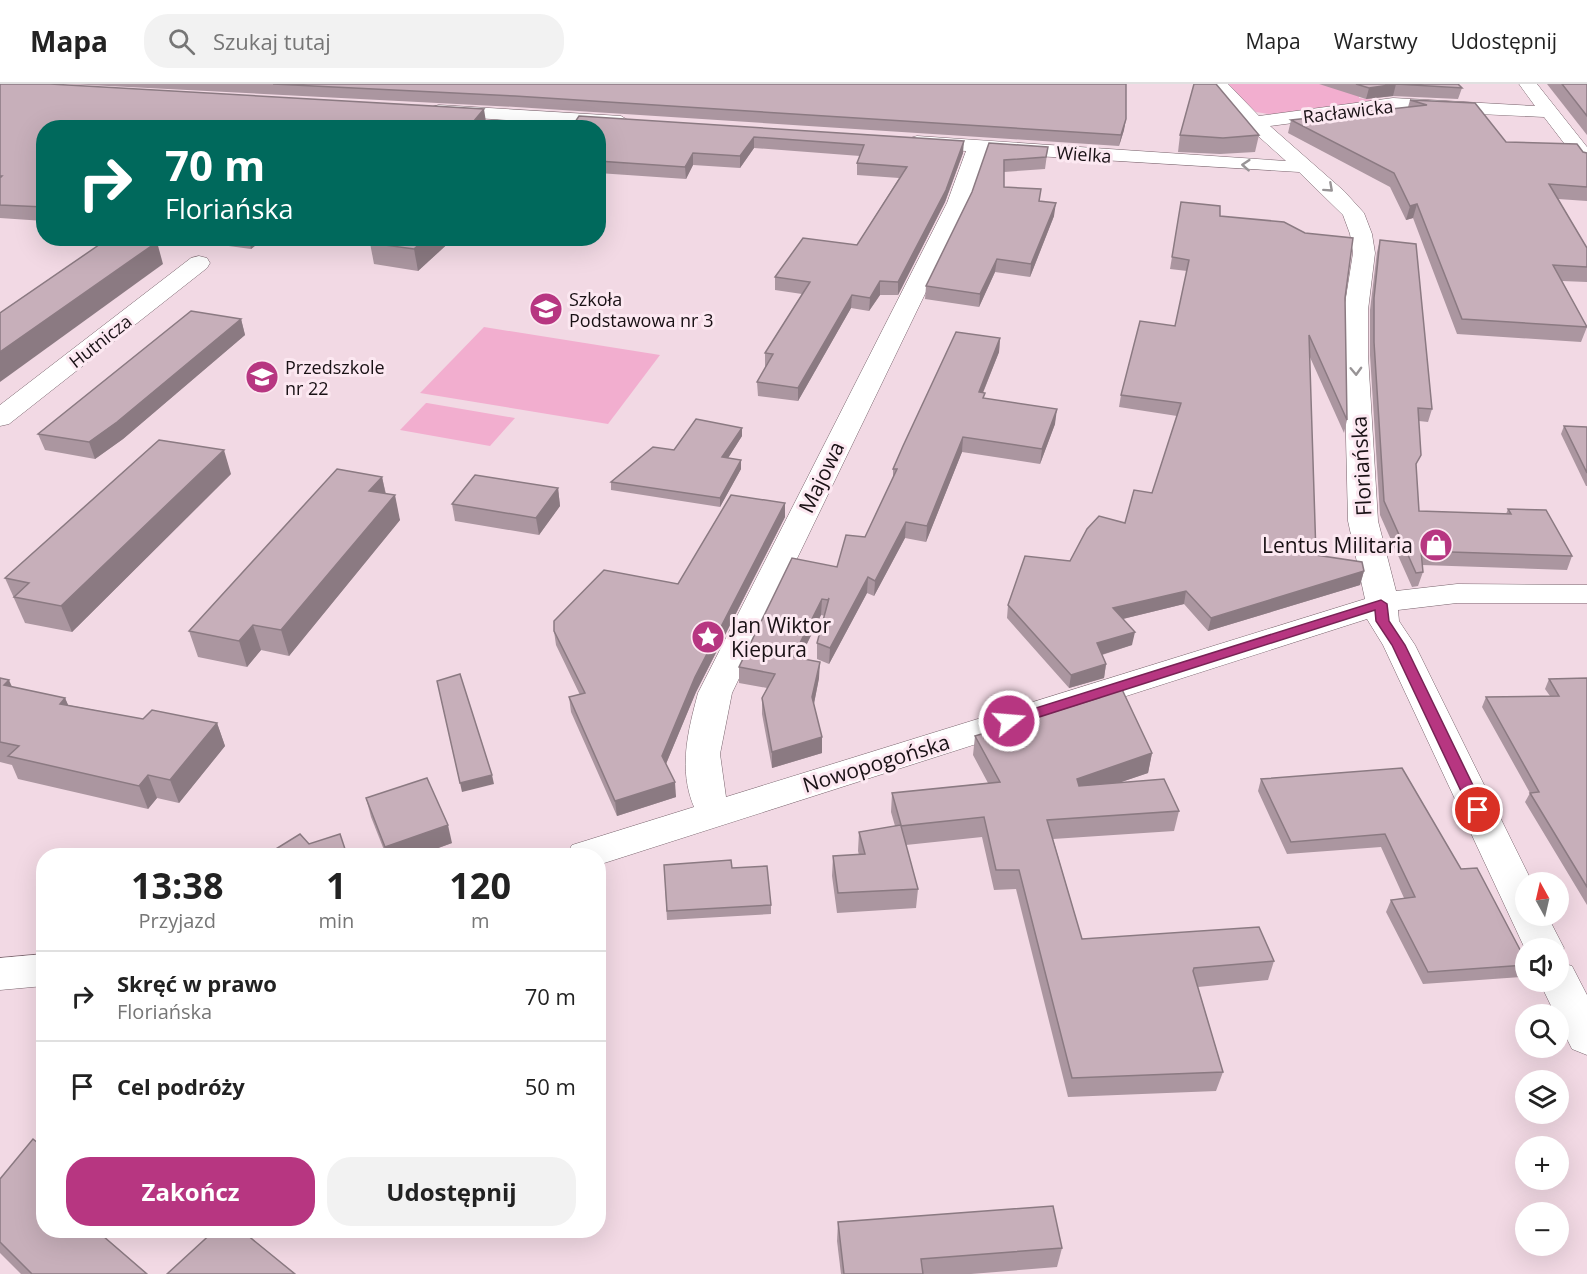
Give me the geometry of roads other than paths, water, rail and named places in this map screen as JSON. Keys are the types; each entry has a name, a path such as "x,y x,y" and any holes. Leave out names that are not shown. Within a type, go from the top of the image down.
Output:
{"street":[{"name":"Floriańska","path":"1218,84 1254,122 1305,166 1353,213 1361,234 1364,253 1356,310 1356,355 1362,510 1380,589 1383,621 1399,645 1515,886"},
{"path":"1383,84 1393,104"},
{"path":"1528,84 1587,160"},
{"name":"Racławicka","path":"1254,122 1393,104 1550,112"},
{"path":"421,110 580,120"},
{"path":"606,122 644,124"},
{"name":"Wielka","path":"895,141 1283,167 1305,166"},
{"name":"Majowa","path":"716,813 705,794 702,776 705,732 715,693 958,202 978,146"},
{"name":"Hutnicza","path":"0,418 199,264"},
{"name":"Nowopogońska","path":"606,848 1419,594 1463,592 1587,594"},
{"path":"0,974 36,971"},
{"path":"1565,992 1587,1037"}],"place":[{"name":"Szkoła Podstawowa nr 3","path":"546,309"},
{"name":"Przedszkole nr 22","path":"262,377"},
{"name":"Lentus Militaria","path":"1436,545"},
{"name":"Jan Wiktor Kiepura","path":"708,637"}]}
